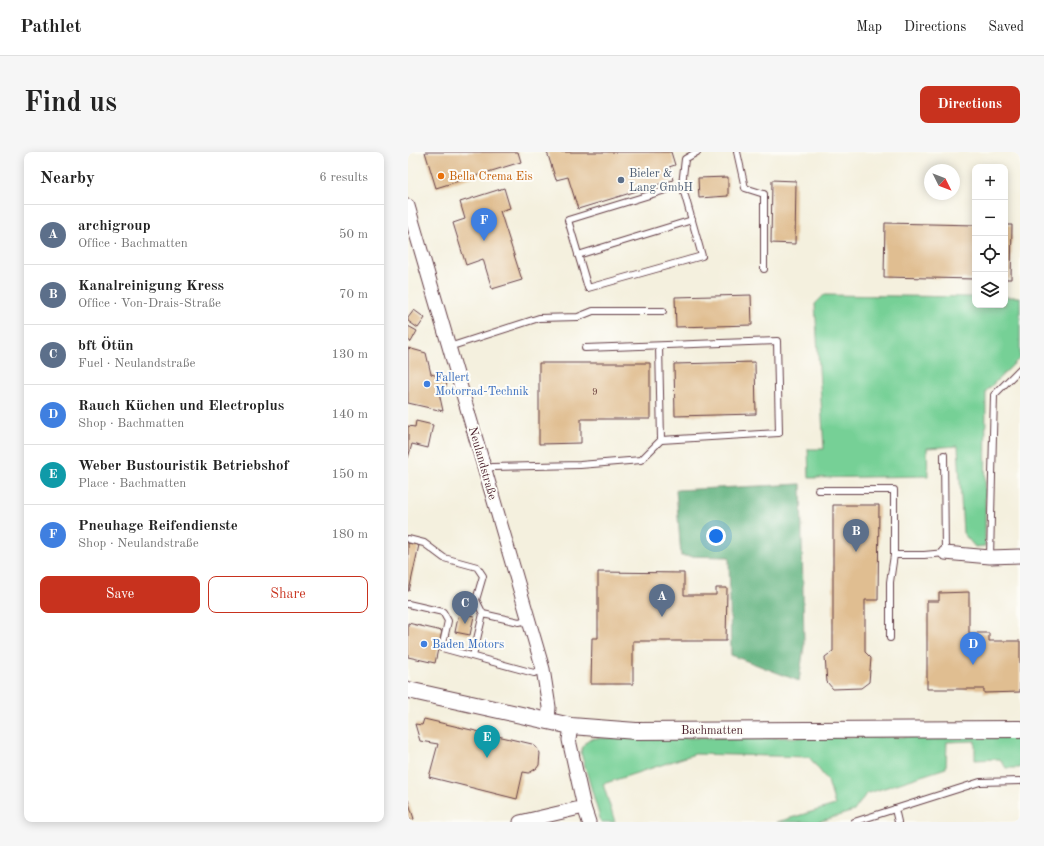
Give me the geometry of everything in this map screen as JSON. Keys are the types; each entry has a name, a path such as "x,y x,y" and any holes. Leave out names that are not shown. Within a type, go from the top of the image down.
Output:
{"street":[{"name":"Neulandstraße","path":"408,206 543,669 549,707 548,722"},
{"path":"945,553 990,557 1020,556"},
{"name":"Bachmatten","path":"408,690 548,722 571,726 636,731 1020,729"},
{"path":"571,726 569,740 584,807 589,822"},
{"path":"520,822 584,807"}],"lane":[{"path":"682,185 568,220 588,288 702,256 682,185 685,159 683,152"},
{"path":"685,159 698,152"},
{"path":"737,152 745,188 764,194 764,269"},
{"path":"578,255 692,220"},
{"path":"449,347 539,318 578,317 593,310 663,311"},
{"path":"485,469 493,467 580,465 641,460 661,440 779,433 777,342 585,348"},
{"path":"659,346 661,440"},
{"path":"990,557 994,395 1020,369"},
{"path":"894,555 945,553 944,455"},
{"path":"818,490 894,490 894,555 890,582 890,638"},
{"path":"408,539 424,543 444,558 477,567 483,576 476,600 483,614 473,656"},
{"path":"408,604 443,612 448,621 442,648 534,673 543,669"},
{"path":"483,614 519,622 528,620"},
{"path":"854,822 980,782 1020,780"},
{"path":"895,809 898,822"}],"green space":[{"path":"824,295 972,297 972,308 1008,308 1008,297 1020,297 1020,358 986,391 985,546 975,547 963,533 958,446 927,448 928,476 809,478 808,449 824,449 815,304"},
{"path":"801,484 804,646 799,681 731,655 729,557 681,556 676,490"},
{"path":"1020,736 1020,768 1006,768 1000,759 975,760 975,741 947,742 946,768 866,794 854,811 818,822 777,822 835,805 828,781 809,757 695,754 603,784 615,822 601,822 581,753 582,747 589,739 597,738"}],"building":[{"path":"425,152 518,152 521,162 436,188"},
{"name":"Bieler & Lang GmbH","path":"547,152 671,152 675,165 669,167 673,180 578,209 568,177 556,180"},
{"path":"728,177 728,196 699,198 698,178"},
{"path":"772,180 796,181 795,244 771,243"},
{"path":"504,188 510,208 500,211 522,280 492,289 483,259 466,265 453,223 465,219 460,202"},
{"path":"885,223 972,225 972,279 884,277"},
{"path":"1008,225 1012,225 1011,279 1008,279"},
{"path":"751,295 752,325 676,327 675,297"},
{"path":"414,310 425,318 418,328 408,321 408,318"},
{"path":"408,326 417,331 411,342 408,340"},
{"name":"Fallert Motorrad-Technik","path":"408,348 426,353 431,374 448,379 445,390 438,388 443,411 408,403"},
{"path":"755,362 756,414 675,416 674,364"},
{"path":"539,363 650,363 650,419 581,419 581,443 539,444"},
{"path":"416,421 433,425 428,448 412,444 408,458 408,426 415,427"},
{"path":"833,505 879,505 878,600 865,600 865,652 871,658 869,682 861,688 833,689 827,682 825,657 833,651"},
{"path":"408,543 419,545 409,591 408,591"},
{"path":"598,572 684,573 684,595 716,595 716,588 727,588 726,641 633,641 633,684 591,684 592,638 598,638"},
{"path":"969,592 969,633 989,633 989,641 1020,641 1020,692 984,693 984,689 927,689 927,601 939,601 939,593"},
{"path":"459,613 474,616 470,635 455,632"},
{"name":"Baden Motors","path":"408,623 442,631 435,663 408,657"},
{"path":"424,719 532,744 540,753 539,765 529,773 523,772 517,799 429,777 438,744 420,741 415,724 422,725"},
{"path":"408,800 414,819 408,820"}],"place":[{"name":"Bella Crema Eis","path":"441,176"},
{"name":"Bieler & Lang GmbH","path":"621,180"},
{"name":"Pneuhage Reifendienste","path":"484,241"},
{"name":"Fallert Motorrad-Technik","path":"427,384"},
{"name":"Kanalreinigung Kress","path":"856,552"},
{"name":"archigroup","path":"662,617"},
{"name":"bft Ötün","path":"465,624"},
{"name":"Baden Motors","path":"424,644"},
{"name":"Rauch Küchen und Electroplus","path":"973,665"},
{"name":"Weber Bustouristik Betriebshof","path":"487,758"}]}
